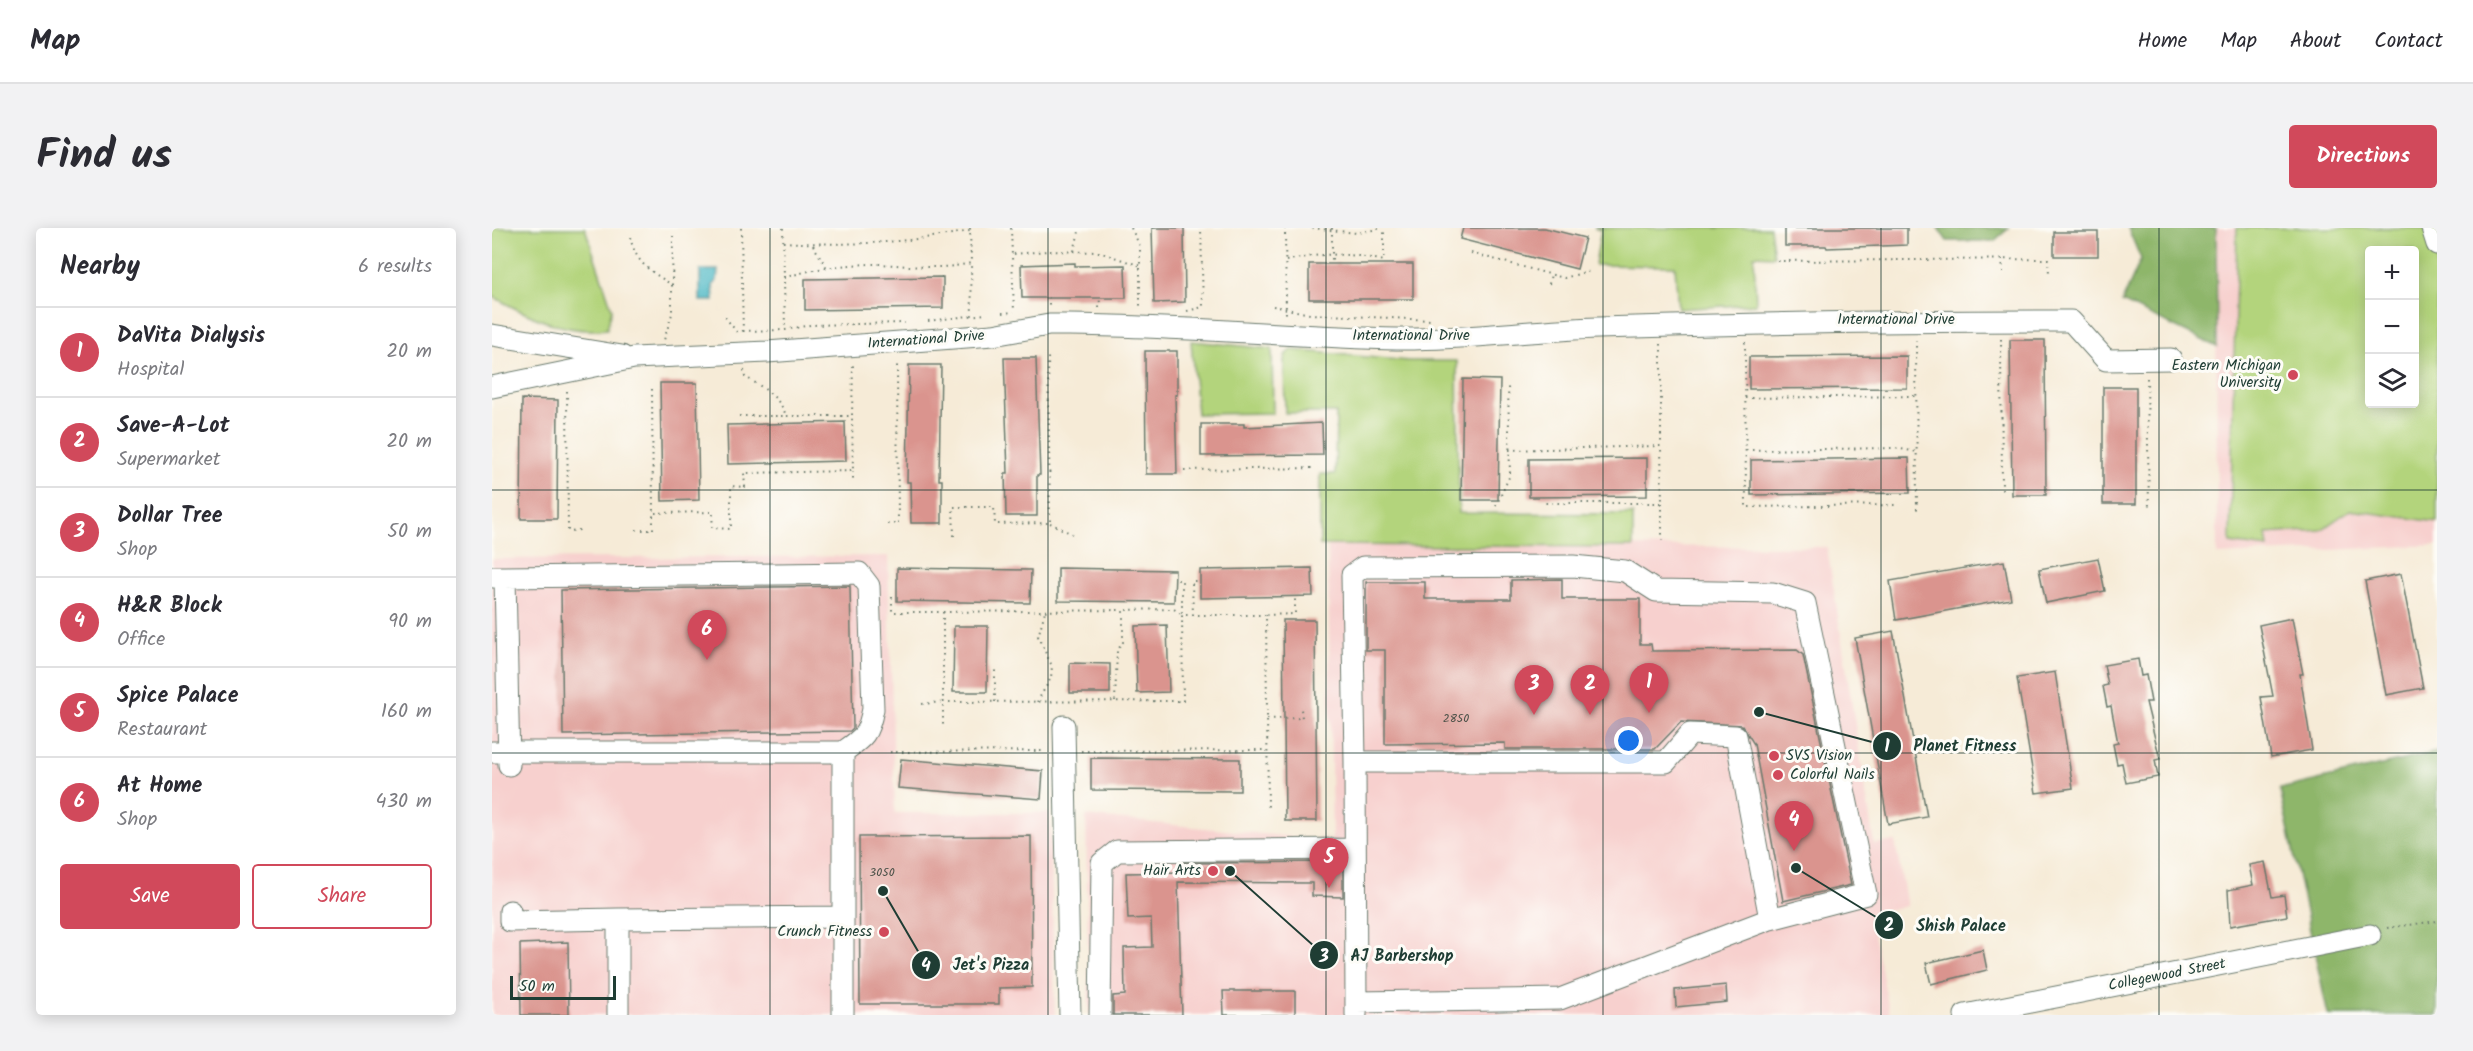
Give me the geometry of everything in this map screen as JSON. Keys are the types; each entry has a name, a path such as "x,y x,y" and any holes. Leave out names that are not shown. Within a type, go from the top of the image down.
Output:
{"street":[{"path":"2432,228 2437,244"},
{"name":"International Drive","path":"492,387 634,358 767,352 993,335 1069,325 1225,329 1398,339 1462,337 1531,330 1773,322 1938,319 2071,321 2106,360 2171,359"},
{"name":"International Drive","path":"492,335 634,358"},
{"path":"1573,566 1625,571 1656,591 1773,593 1805,603 1866,894 1770,919 1560,999 1356,1009 1355,849 1352,575 1362,567 1573,566"},
{"path":"859,573 869,586 873,709 869,729 863,738 843,752 503,757 498,577 859,573"},
{"path":"1064,726 1070,1015"},
{"path":"1355,762 1666,762 1690,734 1736,736 1770,919"},
{"path":"843,752 843,1015"},
{"path":"1100,1015 1102,863 1117,852 1355,849"},
{"path":"510,911 510,921 843,917"},
{"path":"618,919 618,1015"},
{"name":"Collegewood Street","path":"1965,1015 2370,935"}],"path":[{"path":"741,228 743,340"},
{"path":"783,228 785,330"},
{"path":"1002,313 1014,312 1014,254 1011,228"},
{"path":"1074,251 1080,228"},
{"path":"1131,228 1140,246 1140,312"},
{"path":"1180,312 1203,307 1201,228"},
{"path":"1285,228 1286,322"},
{"path":"1286,261 1332,253 1363,255 1384,261 1383,228 1357,233 1312,228"},
{"path":"783,242 867,245 970,229 972,322"},
{"path":"1332,229 1332,264"},
{"path":"630,237 634,254 641,264 672,285"},
{"path":"655,342 663,341 672,314 673,237"},
{"path":"812,244 827,268"},
{"path":"1014,254 1099,252 1141,266"},
{"path":"1471,253 1564,278 1590,271"},
{"path":"2002,259 2003,272"},
{"path":"1777,261 2048,259 2049,273"},
{"path":"784,278 807,270 875,264 950,268 971,263"},
{"path":"1549,284 1551,274"},
{"path":"1274,306 1310,314 1343,313 1435,320"},
{"path":"1093,310 1100,311"},
{"path":"1049,311 1057,311"},
{"path":"1133,312 1148,311"},
{"path":"926,321 986,314"},
{"path":"743,331 785,330 810,325 908,323"},
{"path":"2001,330 2002,493"},
{"path":"1905,340 1917,340 1917,513"},
{"path":"1738,342 1745,342 1746,507 1897,505"},
{"path":"1662,544 1661,344 1667,344"},
{"path":"1048,352 1050,523"},
{"path":"887,524 898,524 897,363"},
{"path":"744,364 745,376 763,387 785,409 786,416"},
{"path":"853,364 853,483"},
{"path":"2147,368 2149,510"},
{"path":"1496,506 1509,475 1508,385"},
{"path":"636,530 653,530 652,389"},
{"path":"567,391 568,531 580,530"},
{"path":"1745,398 1917,396"},
{"path":"739,416 852,416"},
{"path":"1509,450 1661,446"},
{"path":"1746,450 1895,448 1918,452"},
{"path":"1184,470 1314,468"},
{"path":"653,513 713,512 712,528 731,529 731,486 745,487 744,473 853,471"},
{"path":"1545,503 1662,503"},
{"path":"954,536 954,507 994,507 995,524 1050,523 1071,534"},
{"path":"922,704 1183,701 1182,580 1174,580"},
{"path":"1193,615 1192,581 1200,581"},
{"path":"892,597 892,612 1174,609 1182,615 1266,615 1295,614 1295,597"},
{"path":"1115,701 1117,651 1123,642 1123,610"},
{"path":"1037,702 1051,678 1052,666 1038,637 1045,611"},
{"path":"943,612 943,726"},
{"path":"1266,615 1268,810"},
{"path":"995,670 995,702"},
{"path":"1267,719 1302,718 1301,709"},
{"path":"1076,751 1267,750"},
{"path":"890,752 1053,751"},
{"path":"2370,935 2389,927 2437,921"}],"shaded area":[{"name":"Eastern Michigan University","path":"2216,228 2437,228 2437,545 2217,555"},
{"path":"1328,545 1827,547 1874,844 1895,841 1907,906 1870,913 1890,1015 1089,1015 1086,816 1332,841"},
{"path":"888,556 895,813 1050,813 1055,1015 492,1015 492,559"}],"green space":[{"path":"492,228 585,228 612,309 607,329 576,329 547,322 492,296"},
{"path":"1594,228 1770,228 1774,256 1754,255 1756,304 1678,309 1675,266 1595,265 1601,230"},
{"path":"1938,228 2009,228 1994,241 1947,241"},
{"path":"2128,228 2216,228 2217,347 2122,302 2141,259"},
{"name":"Eastern Michigan University","path":"2237,228 2437,228 2437,522 2350,510 2321,530 2266,534 2268,548 2230,543"},
{"path":"1191,341 1272,349 1273,413 1197,414"},
{"path":"1292,350 1409,361 1457,361 1459,513 1633,514 1633,547 1320,545 1320,474 1335,474 1336,413 1285,413 1284,360 1286,354"},
{"path":"2437,752 2437,1015 2328,1015 2280,789"}],"water":[{"path":"700,270 718,270 717,280 713,285 714,301 700,301"}],"building":[{"path":"1152,228 1184,228 1185,302 1154,303"},
{"path":"1463,228 1545,228 1585,238 1577,269 1460,239"},
{"path":"1785,228 1907,228 1907,245 1827,248 1826,246 1785,246"},
{"path":"2054,232 2098,232 2098,256 2054,256"},
{"path":"1075,263 1075,266 1125,265 1126,298 1022,298 1021,265"},
{"path":"1309,264 1413,264 1413,299 1309,299"},
{"path":"943,277 943,308 805,310 805,279"},
{"path":"2010,340 2045,340 2046,495 2012,495"},
{"path":"1145,351 1177,351 1177,395 1175,395 1177,474 1146,474"},
{"path":"1907,356 1907,388 1749,389 1749,357"},
{"path":"1004,358 1036,358 1040,475 1037,475 1037,516 1006,516 1005,473 1008,473"},
{"path":"909,365 941,365 939,480 942,480 942,523 911,523 910,482 907,482"},
{"path":"1463,379 1500,380 1498,500 1461,500"},
{"path":"660,383 697,383 699,500 662,501"},
{"path":"2103,387 2136,387 2136,504 2103,504"},
{"path":"522,399 558,400 557,519 521,519"},
{"path":"845,422 846,461 728,464 727,425"},
{"path":"1322,423 1323,455 1201,456 1201,424 1244,424 1244,427"},
{"path":"1647,458 1647,496 1529,497 1529,459"},
{"path":"1909,458 1910,493 1751,495 1751,460"},
{"path":"2098,558 2105,591 2046,603 2039,569"},
{"path":"2004,561 2011,599 1896,620 1890,581"},
{"path":"897,568 1031,570 1030,603 897,601"},
{"path":"1058,568 1175,570 1174,602 1058,601"},
{"path":"1312,568 1313,596 1200,598 1200,570"},
{"path":"2401,574 2423,688 2386,695 2365,581"},
{"path":"1562,579 1562,599 1640,599 1640,644 1651,644 1652,651 1797,650 1803,655 1851,885 1783,901 1754,744 1742,725 1681,722 1655,749 1505,749 1505,743 1385,744 1385,650 1366,650 1366,582 1425,582 1425,599 1511,599 1511,580"},
{"path":"850,586 853,728 850,731 563,735 561,590"},
{"path":"2292,618 2303,674 2300,674 2312,750 2271,757 2261,697 2273,696 2259,625"},
{"path":"1283,620 1315,620 1317,821 1285,821"},
{"path":"1167,625 1169,692 1137,693 1135,626"},
{"path":"954,626 988,626 987,692 953,692"},
{"path":"1893,631 1927,817 1888,824 1855,638"},
{"path":"2138,659 2141,676 2146,675 2151,702 2146,702 2160,759 2155,760 2158,777 2126,783 2122,763 2117,764 2113,744 2118,743 2111,706 2107,707 2103,686 2108,685 2104,665"},
{"path":"1070,663 1110,664 1110,693 1070,693"},
{"path":"2055,672 2073,788 2036,793 2017,678"},
{"path":"1091,758 1240,759 1240,791 1091,790"},
{"path":"901,759 1043,771 1041,799 898,788"},
{"path":"1031,836 1032,987 999,988 999,1004 860,1004 859,837"},
{"path":"1343,862 1343,897 1312,896 1312,883 1178,882 1182,1015 1113,1015 1113,996 1125,995 1124,948 1152,947 1151,918 1128,919 1126,873 1184,872 1184,863"},
{"path":"2265,862 2272,897 2284,895 2287,916 2230,926 2228,890 2253,885 2249,865"},
{"path":"568,942 569,1015 521,1015 520,944"},
{"path":"1983,950 1987,970 1931,984 1926,963"},
{"path":"1726,985 1727,1002 1676,1007 1675,990"},
{"path":"1223,991 1295,991 1295,1015 1224,1015"}],"place":[{"name":"Eastern Michigan University","path":"2293,375"},
{"name":"At Home","path":"707,660"},
{"name":"Planet Fitness","path":"1759,712"},
{"name":"DaVita Dialysis","path":"1649,713"},
{"name":"Dollar Tree","path":"1534,715"},
{"name":"Save-A-Lot","path":"1590,715"},
{"name":"SVS Vision","path":"1774,756"},
{"name":"Colorful Nails","path":"1778,775"},
{"name":"H&R Block","path":"1794,851"},
{"name":"Shish Palace","path":"1796,868"},
{"name":"Hair Arts","path":"1213,871"},
{"name":"AJ Barbershop","path":"1230,871"},
{"name":"Spice Palace","path":"1329,888"},
{"name":"Jet's Pizza","path":"883,891"},
{"name":"Crunch Fitness","path":"884,932"}]}
